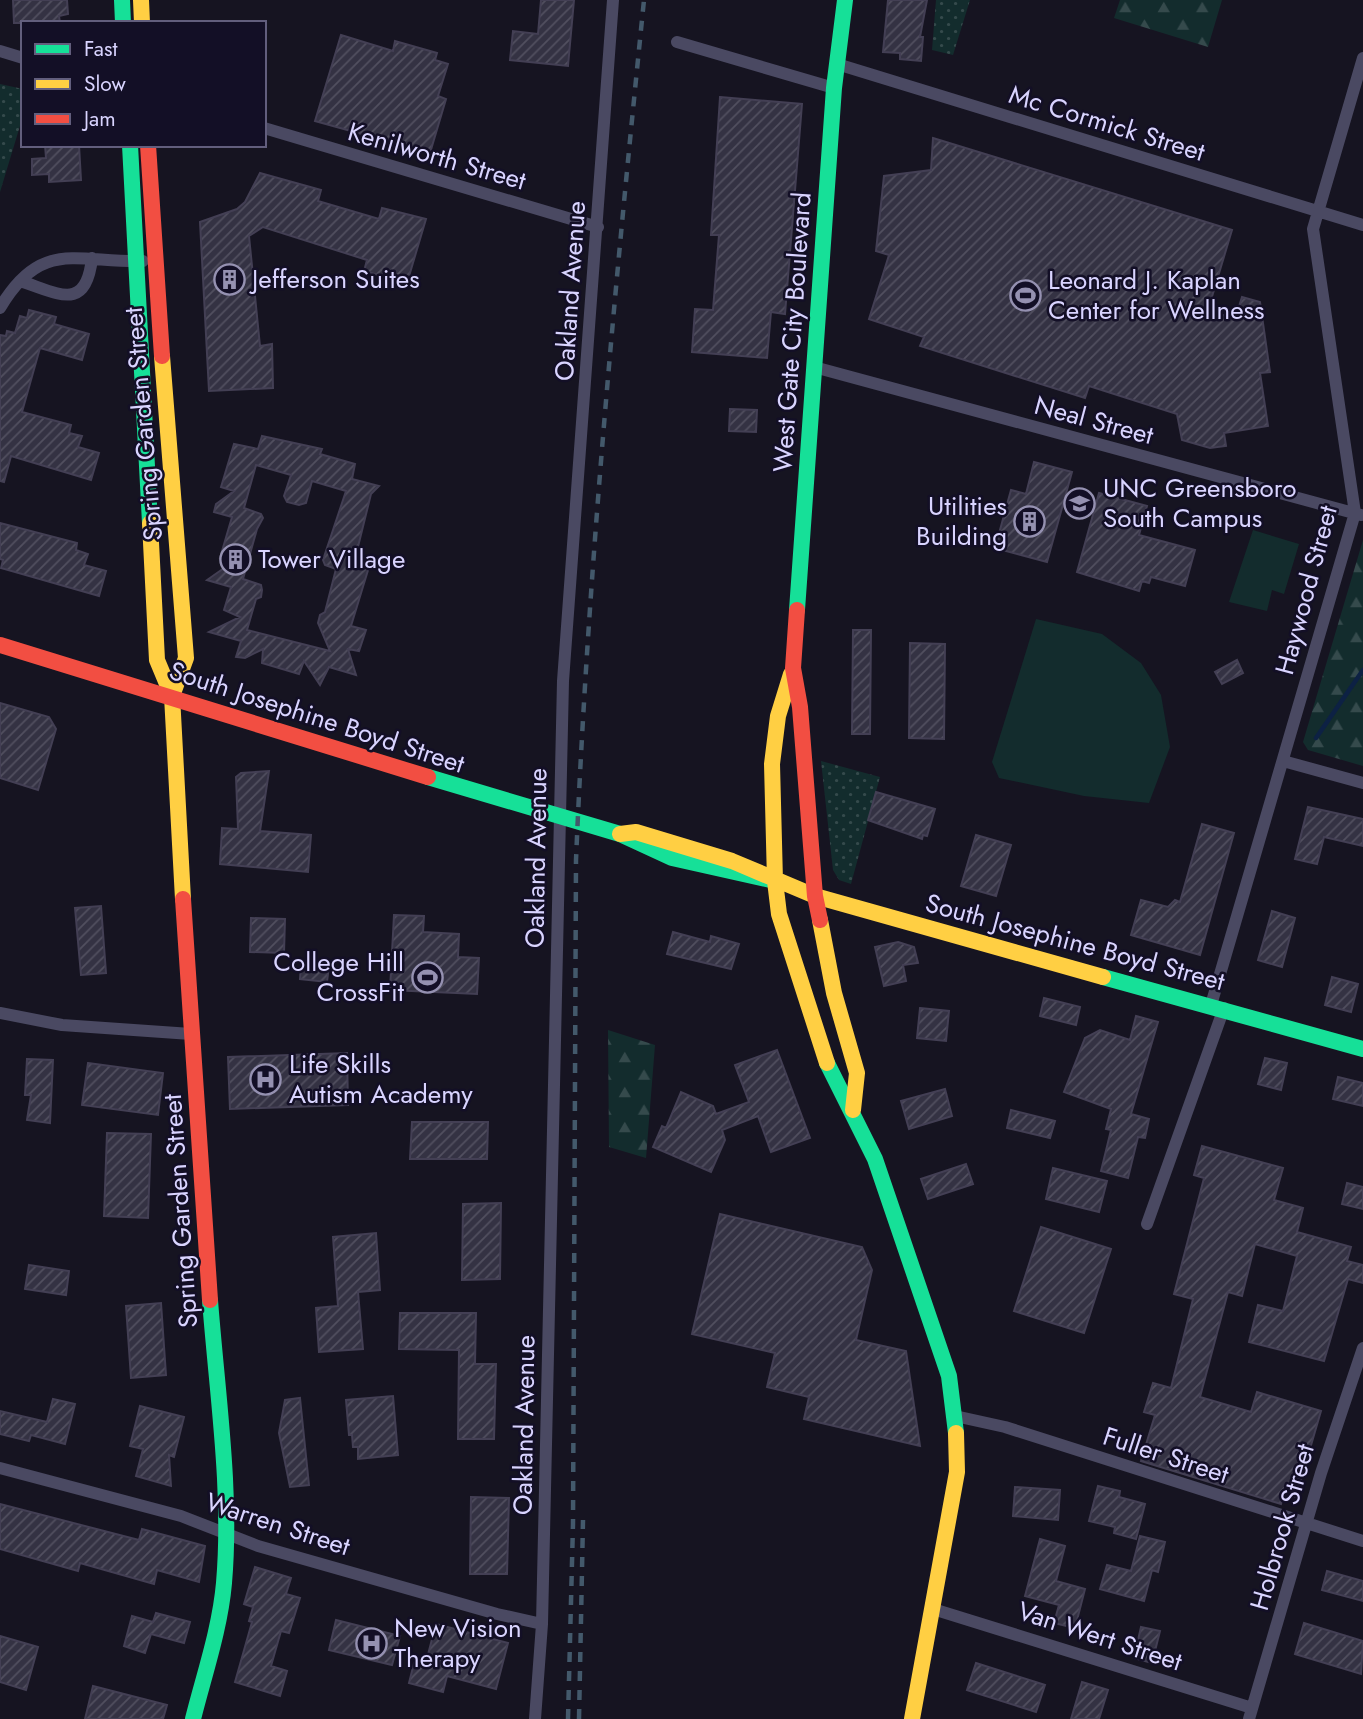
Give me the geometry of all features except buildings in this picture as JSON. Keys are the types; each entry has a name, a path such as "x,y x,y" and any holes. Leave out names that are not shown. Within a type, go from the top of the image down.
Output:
{"main road":[{"path":"122,0 123,21"},
{"path":"141,0 142,21"},
{"name":"West Gate City Boulevard","path":"845,0 834,88 793,668 778,716 772,764 775,881 779,914 817,1036 832,1077 853,1110 875,1159 949,1376 955,1416 957,1472 912,1719"},
{"name":"Spring Garden Street","path":"130,147 157,660 172,696 191,1034 228,1534 224,1586 216,1630 193,1719"},
{"name":"Spring Garden Street","path":"148,147 154,260 186,658 172,696"},
{"name":"South Josephine Boyd Street","path":"0,645 620,834 636,832 733,861 815,896 1363,1049"},
{"name":"West Gate City Boulevard","path":"793,668 800,707 815,896 834,993 857,1073 853,1110"}],"street":[{"name":"Oakland Avenue","path":"535,1719 542,1624 563,681 613,0"},
{"path":"677,42 834,88"},
{"path":"0,51 21,57"},
{"name":"Haywood Street","path":"1147,1224 1218,1007 1283,761 1359,514 1313,229 1363,58"},
{"name":"Mc Cormick Street","path":"837,64 1363,225"},
{"name":"Kenilworth Street","path":"266,129 598,227"},
{"path":"0,308 20,281 39,264 60,258 154,260"},
{"path":"20,281 66,295 77,293 88,284 92,258"},
{"name":"Neal Street","path":"814,367 1359,514"},
{"path":"1283,761 1363,783"},
{"path":"0,1013 62,1025 191,1034"},
{"name":"Holbrook Street","path":"1251,1714 1306,1524 1363,1348"},
{"name":"Fuller Street","path":"955,1416 1005,1427 1363,1541"},
{"name":"Warren Street","path":"0,1468 181,1516 258,1546 497,1614 542,1624"},
{"name":"Van Wert Street","path":"933,1609 1251,1714"}],"green space":[{"path":"936,0 970,0 953,55 932,50"},
{"path":"1120,0 1222,0 1208,47 1114,18"},
{"path":"0,84 21,89 21,123 0,192"},
{"path":"1253,530 1299,544 1284,594 1272,590 1267,611 1229,602"},
{"path":"1363,540 1363,766 1308,750 1303,742"},
{"path":"1036,619 1102,634 1141,663 1161,695 1170,747 1149,803 1084,796 999,778 992,762"},
{"path":"821,761 880,777 851,884 839,880 833,870"},
{"path":"608,1030 655,1045 646,1158 609,1147"}],"waterway":[{"path":"1316,738 1363,670"}],"railway":[{"path":"568,1719 573,1524 576,860 604,429 644,0"},
{"path":"579,1719 583,1520"}],"traffic: fast":[{"path":"122,0 123,21"},
{"path":"797,610 834,88 845,0"},
{"path":"130,147 150,523"},
{"path":"428,777 620,834 672,858 775,881"},
{"path":"1103,977 1363,1049"},
{"path":"827,1063 875,1159 949,1376 956,1433"},
{"path":"193,1719 219,1617 226,1548 223,1442 210,1300"}],"traffic: slow":[{"path":"141,0 142,21"},
{"path":"162,356 186,658 172,696"},
{"path":"150,523 157,660 172,696 183,899"},
{"path":"791,674 778,716 772,764 775,881 779,914 827,1063"},
{"path":"620,834 636,832 732,861 815,896 1103,977"},
{"path":"820,920 834,993 857,1073 853,1110"},
{"path":"912,1719 957,1472 956,1433"}],"traffic: jam":[{"path":"148,147 162,356"},
{"path":"797,610 793,668 800,707 815,896 820,920"},
{"path":"0,645 428,777"},
{"path":"183,899 210,1300"}],"place":[{"name":"Jefferson Suites","path":"229,279"},
{"name":"Leonard J. Kaplan Center for Wellness","path":"1025,295"},
{"name":"UNC Greensboro South Campus","path":"1080,503"},
{"name":"Utilities Building","path":"1030,521"},
{"name":"Tower Village","path":"235,559"},
{"name":"College Hill CrossFit","path":"427,977"},
{"name":"Life Skills Autism Academy","path":"266,1079"},
{"name":"New Vision Therapy","path":"371,1643"}]}
